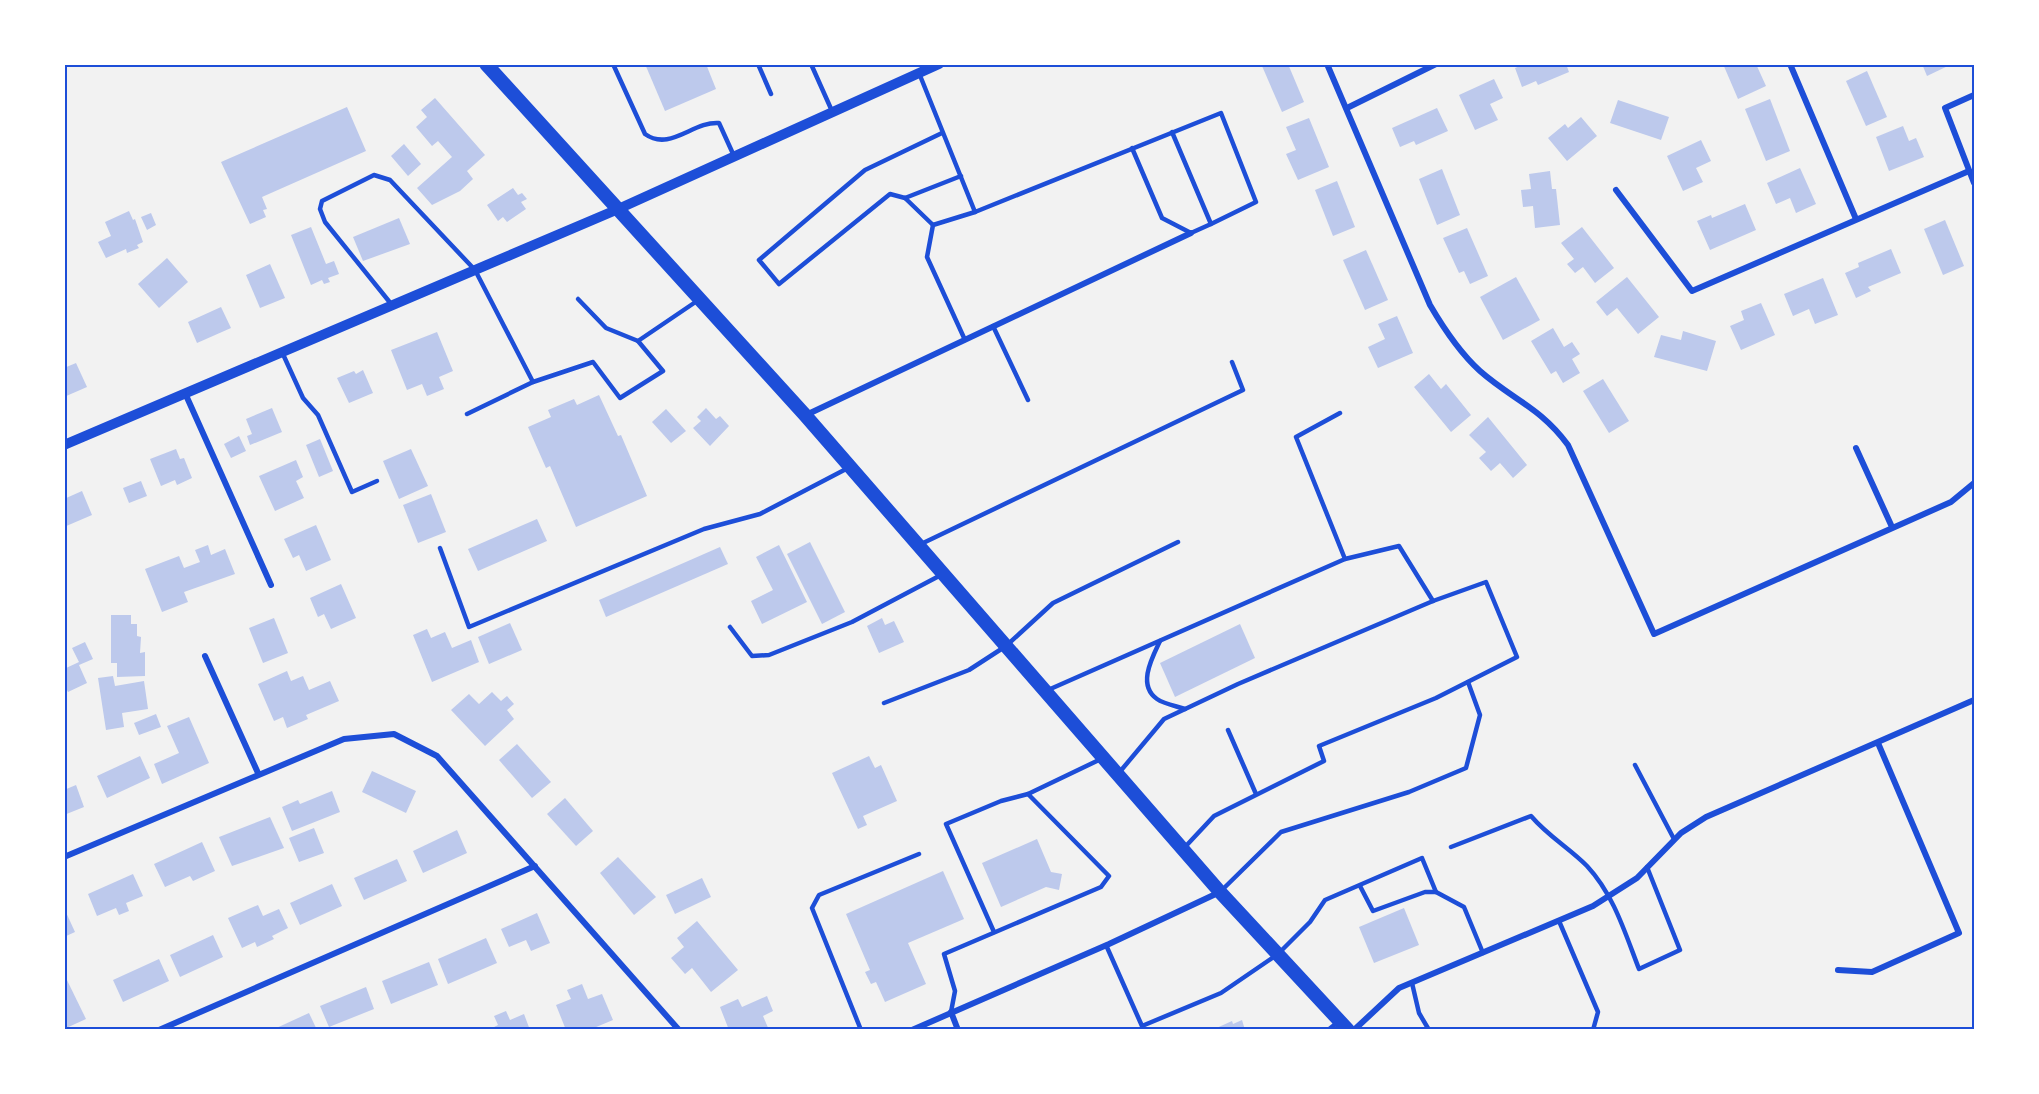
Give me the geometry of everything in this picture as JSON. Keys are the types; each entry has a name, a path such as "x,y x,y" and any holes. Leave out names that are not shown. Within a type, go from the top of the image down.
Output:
{"main road":[{"path":"490,65 616,210 805,415 1220,892 1344,1025"}],"street":[{"path":"64,445 616,210 939,64"},
{"path":"1327,64 1435,313 1459,349 1480,370 1553,424 1568,446 1654,634 1951,502 1974,483"},
{"path":"1347,108 1436,64"},
{"path":"1790,64 1856,219"},
{"path":"1974,95 1945,108 1974,183"},
{"path":"1616,190 1692,291 1969,171"},
{"path":"805,415 1191,233"},
{"path":"185,393 271,585"},
{"path":"1856,448 1892,527"},
{"path":"205,656 258,773"},
{"path":"1354,1029 1399,988 1593,906 1610,896 1637,878 1674,839 1706,817 1974,700"},
{"path":"64,857 258,773 345,739 394,734 437,756 677,1029"},
{"path":"1838,970 1872,972 1959,933 1878,743"},
{"path":"159,1029 535,866"},
{"path":"912,1029 1106,945 1220,892"},
{"path":"951,1012 958,1029"}],"lane":[{"path":"613,64 645,134 654,141 668,140 711,123 719,123 734,156"},
{"path":"758,64 771,94"},
{"path":"811,64 832,112"},
{"path":"919,74 975,212"},
{"path":"933,225 975,212 1132,148 1221,113 1256,202 1191,233 1162,218 1132,148"},
{"path":"1172,132 1211,224"},
{"path":"933,225 905,198 890,194 779,284 759,260 865,170 942,133"},
{"path":"392,305 325,222 320,209 321,201 374,174 390,180 475,270 533,382"},
{"path":"905,198 961,176"},
{"path":"933,225 927,257 964,340"},
{"path":"467,414 533,382 593,362 620,398 663,371 638,341 606,328 578,299"},
{"path":"638,341 699,300"},
{"path":"993,326 1028,400"},
{"path":"282,352 303,398 318,415 352,492 377,481"},
{"path":"919,546 1243,390 1232,362"},
{"path":"1340,413 1296,437 1345,559"},
{"path":"440,548 470,627 704,529 760,514 850,467"},
{"path":"884,703 969,670 1006,646 1053,603 1178,542"},
{"path":"1046,692 1345,559 1399,546 1433,601"},
{"path":"729,627 752,656 769,655 852,622 944,574"},
{"path":"1118,774 1164,719 1238,684 1433,601 1486,582 1517,657 1436,698 1319,746 1324,761 1214,816 1183,849"},
{"path":"1160,641 1147,669 1149,688 1156,699 1185,709"},
{"path":"1220,892 1281,832 1409,792 1466,768 1480,715 1468,682"},
{"path":"1228,730 1256,794"},
{"path":"994,932 946,824 1001,801 1028,794 1104,758"},
{"path":"1635,765 1674,839"},
{"path":"951,1012 955,991 944,954 1101,887 1108,876 1028,794"},
{"path":"1451,847 1531,816 1545,834 1586,866 1610,896 1639,969 1680,950 1647,867"},
{"path":"861,1029 812,908 819,895 920,854"},
{"path":"1106,945 1143,1028 1221,993 1278,954 1310,922 1325,900 1422,858 1436,892"},
{"path":"1360,886 1373,911 1425,892 1436,892 1464,907 1483,952"},
{"path":"1558,921 1598,1012 1593,1029"},
{"path":"1412,982 1419,1013 1429,1029"},
{"path":"1328,1029 1344,1025"}],"building":[{"path":"645,64 706,64 716,89 665,111"},
{"path":"1288,64 1304,102 1282,112 1262,66"},
{"path":"1525,64 1566,64 1569,72 1538,85 1536,81 1522,87 1515,68"},
{"path":"1723,64 1756,64 1766,86 1738,99"},
{"path":"1922,64 1952,64 1927,76"},
{"path":"1867,71 1887,117 1866,126 1846,81"},
{"path":"1494,79 1503,98 1490,104 1498,120 1475,130 1459,95"},
{"path":"435,98 485,155 467,171 473,179 460,191 432,205 417,188 452,157 438,141 432,146 416,127 427,117 421,110"},
{"path":"1770,99 1790,151 1766,161 1745,109"},
{"path":"1618,100 1669,117 1661,140 1610,123"},
{"path":"347,107 366,151 262,197 267,209 263,210 266,217 250,224 221,162"},
{"path":"1437,108 1448,131 1416,145 1414,141 1400,147 1392,128"},
{"path":"1581,117 1597,136 1567,161 1548,138 1565,124 1568,128"},
{"path":"1309,118 1329,167 1298,180 1286,154 1296,150 1286,127"},
{"path":"1903,126 1909,141 1916,138 1924,157 1889,171 1876,137"},
{"path":"1701,140 1711,161 1696,168 1703,182 1683,191 1667,156"},
{"path":"404,144 421,164 408,176 391,156"},
{"path":"1800,168 1816,204 1796,213 1790,198 1776,204 1767,183"},
{"path":"1442,169 1460,215 1437,225 1419,179"},
{"path":"1550,171 1552,189 1556,189 1560,225 1535,228 1533,206 1523,207 1521,190 1531,189 1529,174"},
{"path":"1337,181 1355,227 1333,236 1315,190"},
{"path":"513,188 518,195 522,193 527,199 521,202 526,209 507,222 503,217 498,221 487,205"},
{"path":"1745,204 1756,230 1710,250 1697,221 1711,215 1712,218"},
{"path":"129,211 133,220 135,219 143,242 137,245 139,248 127,253 126,249 106,258 98,242 111,236 105,222"},
{"path":"151,213 156,225 147,230 141,217"},
{"path":"399,218 410,244 363,261 353,237"},
{"path":"1945,220 1964,266 1943,275 1924,229"},
{"path":"311,227 326,264 334,261 339,274 328,278 330,282 324,284 322,280 311,285 291,235"},
{"path":"1582,227 1614,268 1595,283 1583,267 1575,273 1567,264 1574,259 1561,243"},
{"path":"1467,228 1488,276 1470,284 1464,271 1459,273 1443,238"},
{"path":"1891,249 1901,273 1868,287 1871,291 1856,298 1845,273 1859,267 1858,263"},
{"path":"1366,250 1388,300 1365,310 1343,260"},
{"path":"167,258 188,282 159,308 138,284"},
{"path":"270,264 285,298 260,308 246,275"},
{"path":"1516,277 1540,320 1503,340 1480,297"},
{"path":"1627,277 1659,317 1638,334 1617,308 1607,316 1596,302"},
{"path":"1823,278 1838,315 1815,324 1809,309 1793,316 1784,294"},
{"path":"1761,303 1775,335 1741,350 1730,326 1744,320 1741,311"},
{"path":"221,307 231,328 197,343 188,322"},
{"path":"1397,316 1413,353 1378,368 1368,347 1385,339 1378,324"},
{"path":"1553,328 1564,347 1572,342 1580,354 1572,359 1580,373 1563,383 1556,371 1551,374 1531,341"},
{"path":"1683,331 1716,341 1707,371 1654,357 1661,335 1681,340"},
{"path":"437,332 453,371 439,377 444,389 427,396 422,384 407,390 391,350"},
{"path":"76,363 87,387 64,397 64,368"},
{"path":"363,370 373,393 349,403 337,378"},
{"path":"1429,374 1441,389 1446,384 1471,415 1451,432 1414,387"},
{"path":"1603,379 1629,421 1609,433 1583,391"},
{"path":"599,395 618,436 621,435 647,496 576,527 550,466 546,468 528,427 551,417 548,410 574,399 577,405"},
{"path":"272,408 282,432 250,445 247,436 252,434 246,419"},
{"path":"706,408 716,419 720,416 729,426 710,446 693,428 701,421 697,417"},
{"path":"666,409 686,431 671,443 652,422"},
{"path":"1488,417 1527,465 1513,478 1500,463 1491,471 1479,458 1486,452 1469,435"},
{"path":"239,436 246,451 231,458 224,444"},
{"path":"320,439 333,471 319,477 306,445"},
{"path":"176,449 180,459 184,458 192,478 177,485 175,480 161,486 150,459"},
{"path":"411,449 428,486 399,499 383,461"},
{"path":"296,460 303,477 296,481 304,498 275,511 259,476"},
{"path":"141,481 147,496 129,503 123,488"},
{"path":"82,491 92,515 64,527 64,499"},
{"path":"431,494 446,532 418,543 403,505"},
{"path":"537,519 547,541 478,571 468,549"},
{"path":"316,525 331,560 306,571 299,555 293,558 284,539"},
{"path":"810,542 845,612 822,624 787,554"},
{"path":"208,545 211,555 225,549 235,574 184,592 188,602 162,612 145,569 179,556 184,568 200,562 195,550"},
{"path":"779,545 807,602 762,624 751,601 773,590 756,557"},
{"path":"720,547 728,564 606,617 599,600"},
{"path":"341,584 356,618 331,629 324,614 318,617 310,598"},
{"path":"111,615 131,615 131,624 137,624 137,636 141,637 140,653 145,652 145,676 117,677 117,663 111,663"},
{"path":"274,618 288,653 263,663 249,628"},
{"path":"882,618 885,625 894,621 904,642 879,653 867,626"},
{"path":"510,623 522,650 489,664 478,637"},
{"path":"1240,624 1255,658 1175,697 1160,663"},
{"path":"427,629 431,638 445,632 452,648 471,640 479,662 432,682 413,635"},
{"path":"85,642 93,659 79,665 87,683 68,692 64,684 64,669 79,662 72,648"},
{"path":"287,671 291,681 303,676 309,690 330,681 339,701 306,715 308,719 287,728 283,717 274,721 258,684"},
{"path":"113,676 115,686 144,681 148,709 122,713 124,727 106,730 98,678"},
{"path":"492,692 501,701 507,696 514,704 507,710 514,719 485,746 451,710 469,694 479,704"},
{"path":"156,714 161,727 139,735 134,723"},
{"path":"189,717 209,763 162,784 154,764 179,753 167,726"},
{"path":"517,744 551,782 532,798 499,760"},
{"path":"140,756 150,778 107,798 97,776"},
{"path":"869,756 875,768 881,765 897,801 863,816 867,825 858,829 832,773"},
{"path":"372,771 416,791 406,813 362,792"},
{"path":"76,785 84,807 64,815 64,790"},
{"path":"332,791 340,812 292,831 282,807 298,800 300,804"},
{"path":"565,798 593,831 576,846 547,814"},
{"path":"270,817 284,848 232,866 219,837"},
{"path":"314,828 324,853 299,862 289,838"},
{"path":"457,830 467,853 423,873 413,851"},
{"path":"1037,839 1051,872 1062,874 1059,890 1046,887 1001,907 982,863"},
{"path":"202,842 215,871 193,881 190,876 165,887 154,864"},
{"path":"618,857 656,897 634,915 600,873"},
{"path":"397,859 407,881 364,900 354,878"},
{"path":"943,871 964,919 908,943 926,984 885,1002 876,982 871,984 865,972 870,970 846,914"},
{"path":"133,874 143,896 126,903 129,911 119,915 116,908 97,916 88,894"},
{"path":"702,878 711,897 675,914 666,895"},
{"path":"332,884 342,906 300,925 290,903"},
{"path":"258,905 263,916 279,909 288,928 272,936 274,939 257,947 255,942 242,948 228,918"},
{"path":"64,908 75,932 64,937"},
{"path":"1404,908 1419,945 1374,963 1359,927"},
{"path":"537,913 550,943 531,951 526,940 509,947 501,929"},
{"path":"697,921 738,970 711,992 692,968 685,974 671,958 684,947 677,938"},
{"path":"213,935 223,957 180,977 170,955"},
{"path":"486,938 497,963 448,984 438,959"},
{"path":"159,959 169,981 123,1002 113,980"},
{"path":"429,962 438,985 391,1004 382,981"},
{"path":"64,974 86,1019 64,1029"},
{"path":"582,984 588,999 602,994 613,1020 589,1030 566,1030 556,1005 571,999 567,990"},
{"path":"366,987 374,1009 329,1027 320,1006"},
{"path":"767,996 773,1011 763,1016 769,1030 729,1030 720,1007 738,999 742,1007"},
{"path":"506,1011 510,1020 524,1014 530,1030 488,1030 498,1025 494,1016"},
{"path":"309,1013 317,1030 272,1030"},
{"path":"1242,1020 1245,1030 1212,1030 1232,1021 1233,1024"}]}
